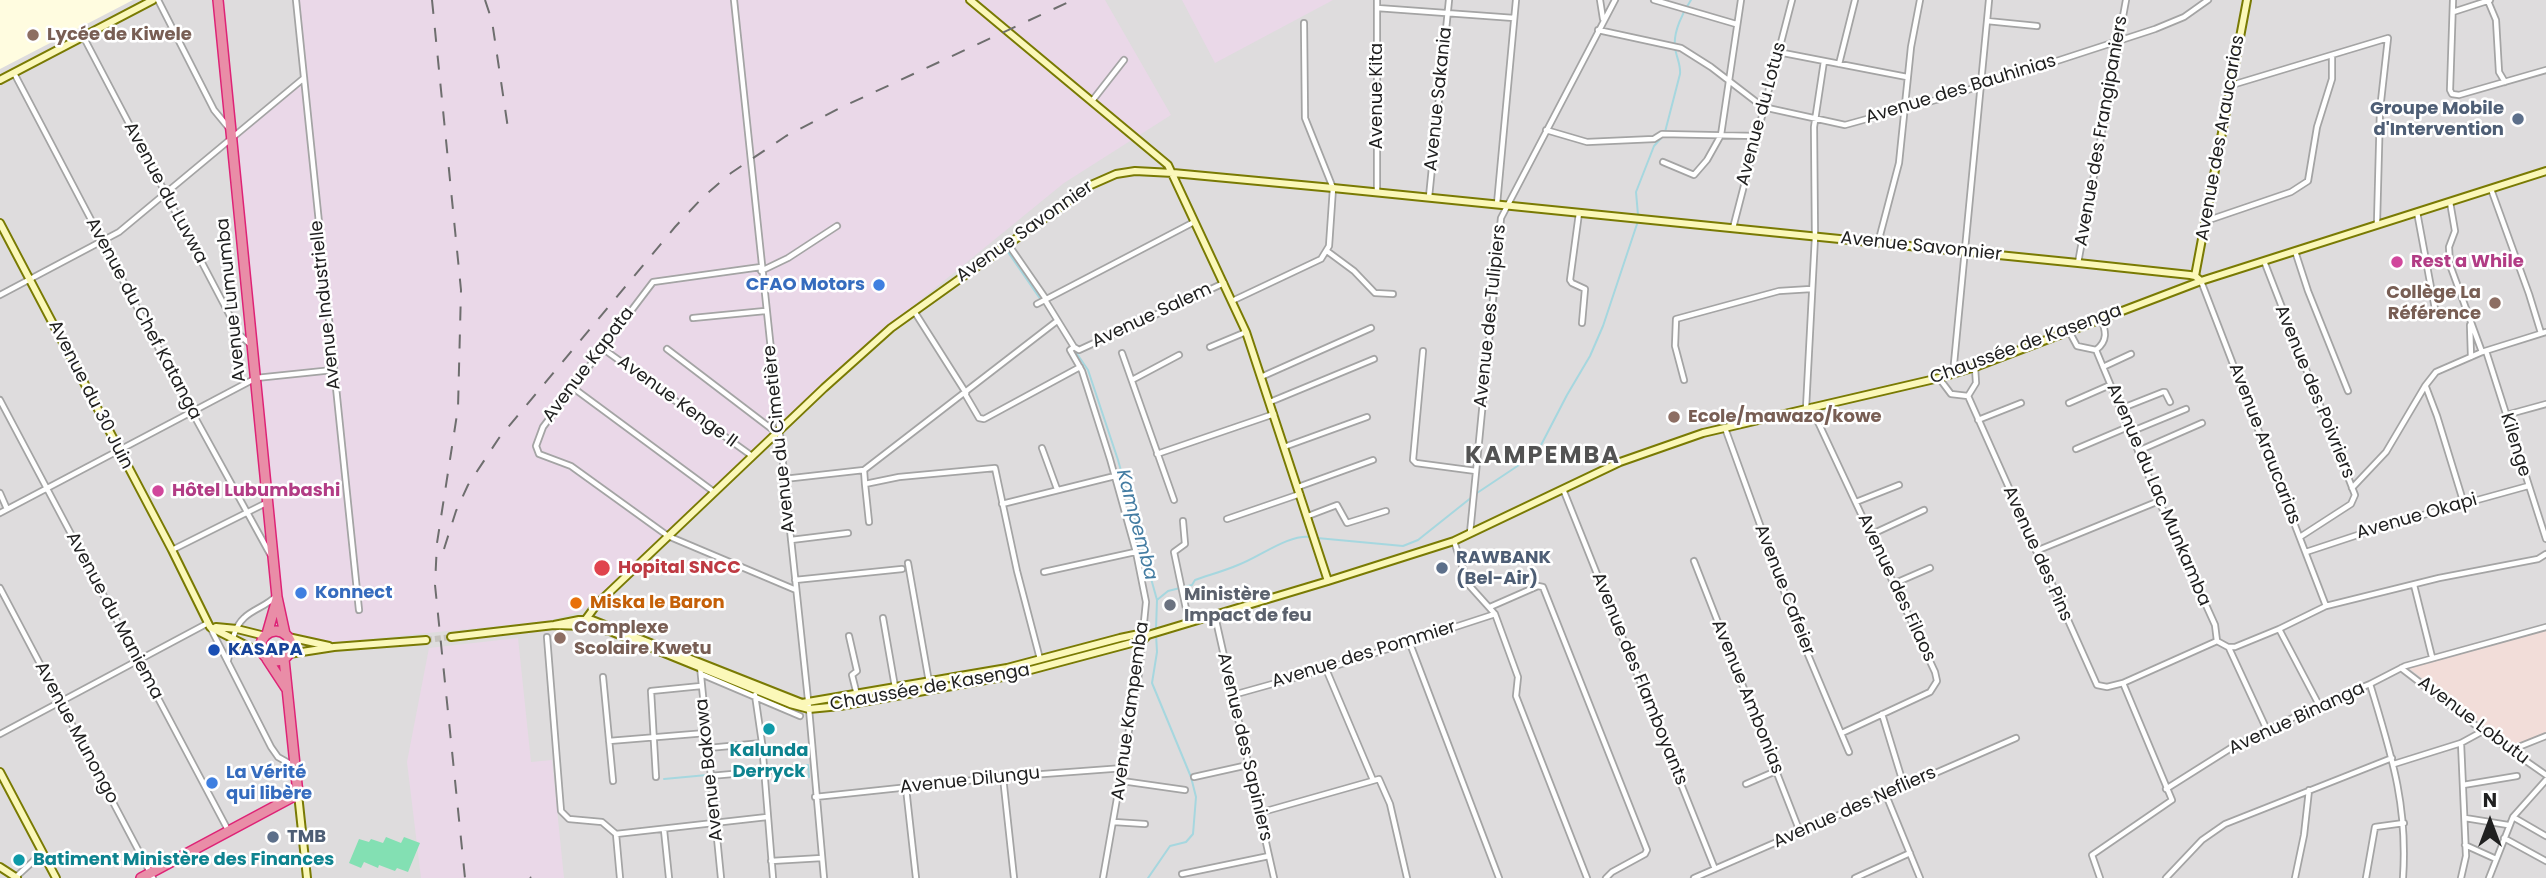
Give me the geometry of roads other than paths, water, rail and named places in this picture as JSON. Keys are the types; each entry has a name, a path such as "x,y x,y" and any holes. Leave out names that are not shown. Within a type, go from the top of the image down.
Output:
{"highway":[{"name":"Avenue Lumumba","path":"218,0 277,596 291,645 287,656 287,690 298,794"},
{"name":"Avenue Lumumba","path":"277,596 261,644 264,655 287,690"},
{"path":"266,635 276,631 286,635"},
{"path":"264,655 274,661 287,656"},
{"path":"141,878 298,794"}],"street":[{"path":"0,80 155,0 214,110 230,133"},
{"name":"Avenue Industrielle","path":"296,0 359,610"},
{"name":"Avenue du Cimetière","path":"734,0 824,878"},
{"path":"970,0 1165,161 1173,173 1246,332 1328,581"},
{"name":"Avenue Kita","path":"1377,0 1377,192"},
{"name":"Avenue Sakania","path":"1429,197 1449,0"},
{"path":"1497,204 1516,0"},
{"path":"1600,0 1604,20"},
{"name":"Avenue des Tulipiers","path":"1470,534 1501,218 1615,0"},
{"path":"1654,0 1736,24"},
{"path":"1664,162 1694,175 1707,160 1721,135 1741,0"},
{"name":"Avenue du Lotus","path":"1733,228 1792,0"},
{"path":"1839,64 1855,0"},
{"path":"1878,243 1897,173 1907,77 1920,0"},
{"path":"1953,374 1989,0"},
{"name":"Avenue des Frangipaniers","path":"2078,263 2126,0"},
{"name":"Avenue des Bauhinias","path":"1598,30 1673,46 1697,57 1763,107 1849,125 1980,86 2175,21 2208,0"},
{"name":"Avenue des Araucarias","path":"2198,279 2246,0"},
{"path":"2453,0 2452,94 2459,95 2546,70"},
{"path":"2453,12 2490,0 2496,20 2499,72 2505,82"},
{"path":"1377,8 1514,19"},
{"path":"1987,21 2037,26"},
{"path":"1232,301 1318,261 1327,251 1333,188 1305,118 1304,23"},
{"name":"Avenue du Luvwa","path":"83,36 240,335 253,346"},
{"path":"2231,86 2388,39 2380,110 2377,223"},
{"path":"1778,52 1907,77"},
{"path":"2206,221 2291,192 2308,181 2316,132 2332,79 2332,55"},
{"path":"1092,101 1124,61"},
{"path":"1809,407 1811,289 1815,237 1815,118 1824,61"},
{"name":"Avenue du Chef Katanga","path":"14,72 275,564"},
{"path":"0,295 119,232 166,194 230,133 303,78"},
{"path":"1546,130 1592,142 1654,139 1663,134 1756,136"},
{"name":"Chaussée de Kasenga","path":"808,706 1007,668 1146,635 1328,581 1454,541 1620,463 1725,427 1953,374 2101,319 2198,279 2264,261 2546,171"},
{"name":"Avenue Savonnier","path":"586,623 597,604 867,348 914,311 1099,181 1126,172 1173,173 1429,197 2078,263 2198,279"},
{"path":"2352,488 2386,452 2436,372 2470,357 2543,332 2491,188"},
{"path":"2449,202 2455,236 2449,247 2449,261 2470,324 2470,357"},
{"path":"2417,212 2435,309"},
{"path":"1579,213 1570,280 1585,289 1581,323"},
{"path":"1042,301 1195,222"},
{"name":"Avenue du 30 Juin","path":"0,223 209,625"},
{"path":"761,269 788,258 837,226"},
{"name":"Avenue Kampemba","path":"1008,244 1072,348 1080,367 1115,476 1136,552 1146,602 1146,635 1103,878"},
{"path":"2295,250 2308,292 2348,391"},
{"path":"1327,251 1354,271 1375,292 1393,294"},
{"name":"Avenue des Poivriers","path":"2264,261 2355,495 2353,502 2300,537"},
{"name":"Avenue Kapata","path":"761,269 653,282 543,427 537,442 537,451 570,466 668,536 796,590"},
{"name":"Avenue Araucarias","path":"2198,279 2326,606"},
{"name":"Avenue Salem","path":"1072,348 1081,349 1224,283"},
{"path":"1684,380 1675,346 1676,319 1779,291 1811,289"},
{"path":"693,318 765,311"},
{"path":"914,311 979,418 984,419 1080,367"},
{"path":"2069,331 2077,346 2096,350 2106,336 2101,319"},
{"path":"784,480 864,470 1055,322"},
{"name":"Kilenge","path":"2470,324 2484,352 2546,539"},
{"path":"1261,377 1371,328"},
{"path":"1210,347 1246,332"},
{"name":"Avenue Kenge II","path":"602,348 752,456"},
{"path":"667,349 778,432"},
{"name":"Avenue du Lac Munkamba","path":"2096,350 2159,501 2215,625 2217,641"},
{"path":"1423,351 1413,460 1416,463 1476,471"},
{"path":"1122,354 1174,500"},
{"path":"2103,367 2131,354"},
{"path":"1132,380 1179,355"},
{"path":"1270,402 1374,359"},
{"path":"1939,378 1951,394 1968,396 1976,383 1975,367"},
{"path":"0,513 256,378 333,370"},
{"path":"2069,403 2110,384"},
{"path":"2425,386 2464,504"},
{"path":"572,387 714,492"},
{"path":"2120,409 2165,391 2170,402"},
{"name":"Avenue des Pins","path":"1968,396 2094,681 2102,687 2123,683"},
{"name":"Avenue du Maniema","path":"0,400 228,831"},
{"path":"1978,420 2021,403"},
{"path":"2506,415 2546,404"},
{"name":"Avenue des Filaos","path":"1809,407 1935,672 1937,681 1930,692 1882,714"},
{"path":"2076,449 2186,409"},
{"path":"1157,454 1274,414"},
{"path":"1284,447 1367,418"},
{"path":"2138,451 2202,423"},
{"name":"Avenue Cafeier","path":"1725,427 1801,638 1849,752"},
{"path":"1042,448 1057,489"},
{"path":"1227,519 1373,460"},
{"path":"865,484 899,477 990,467 996,469 1017,571 1040,659"},
{"path":"864,470 869,522"},
{"path":"1002,503 1115,476"},
{"path":"1856,502 1899,485"},
{"name":"Avenue Okapi","path":"2306,552 2383,526 2528,486"},
{"name":"Avenue des Flamboyants","path":"1563,489 1715,869"},
{"path":"0,493 7,509"},
{"path":"2036,551 2159,501"},
{"path":"172,550 268,502"},
{"path":"1308,516 1337,505 1347,523 1386,511"},
{"path":"1870,535 1924,510"},
{"path":"1183,521 1185,544 1174,552 1189,623"},
{"path":"791,540 848,533"},
{"path":"1454,541 1468,584 1495,614 1518,677 1516,696 1587,878"},
{"path":"1044,572 1136,552"},
{"path":"2228,647 2246,643 2326,606 2452,575 2538,559 2546,554"},
{"name":"Avenue Ambonias","path":"1694,561 1800,832"},
{"path":"908,563 929,682"},
{"path":"1893,584 1930,568"},
{"path":"795,580 902,569"},
{"path":"2414,585 2432,657"},
{"path":"1490,607 1538,586 1542,587 1647,850 1645,854 1612,872 1609,877"},
{"name":"Avenue Munongo","path":"0,589 151,875"},
{"path":"227,662 238,626 243,619 277,596"},
{"name":"Avenue des Pommier","path":"1233,695 1326,669 1495,614"},
{"name":"Avenue des Sapiniers","path":"1215,615 1274,878"},
{"path":"883,618 895,688"},
{"name":"Chaussée de Kasenga","path":"451,638 554,625 603,623 700,668 808,706 840,706 1008,676 1146,635"},
{"path":"209,625 264,655"},
{"path":"209,625 271,747 278,757 295,766"},
{"path":"0,734 137,659 209,625 238,626 266,635"},
{"name":"Avenue Binanga","path":"2166,789 2231,748 2401,667 2546,627"},
{"path":"2279,629 2319,705"},
{"path":"286,635 334,647"},
{"path":"849,636 857,671 852,675 857,695"},
{"path":"547,637 561,811 569,819 602,822 616,834 620,878"},
{"path":"287,656 334,647 426,640"},
{"path":"1409,641 1499,878"},
{"path":"2100,878 2092,855 2172,801 2123,683 2217,641 2228,647 2267,730"},
{"name":"Avenue Lobutu","path":"2401,667 2546,778"},
{"path":"700,668 800,716"},
{"name":"Avenue Bakowa","path":"700,668 721,878"},
{"path":"1007,668 1008,676"},
{"path":"1326,669 1373,780"},
{"path":"603,677 613,781"},
{"path":"2370,684 2394,765 2404,823 2403,878"},
{"path":"656,777 652,690 701,685"},
{"path":"755,695 762,743 773,878"},
{"path":"1842,733 1882,714 1904,786"},
{"path":"2394,765 2461,743 2483,731"},
{"path":"609,741 706,733"},
{"path":"2511,750 2546,736"},
{"name":"Avenue des Nefliers","path":"1693,878 2016,738"},
{"path":"708,748 762,743"},
{"path":"2461,743 2466,856 2461,878"},
{"path":"2166,878 2202,840 2225,824 2392,758"},
{"path":"1195,776 1249,765"},
{"path":"710,776 800,768"},
{"name":"Avenue Dilungu","path":"816,797 1003,777 1124,768"},
{"path":"1746,784 1776,771"},
{"path":"0,772 57,878"},
{"path":"2463,785 2517,776"},
{"path":"1003,777 1014,878"},
{"path":"2489,878 2512,817 2546,778"},
{"path":"1259,813 1373,780 1380,781 1390,804 1407,878"},
{"path":"1122,781 1185,790"},
{"path":"906,788 916,878"},
{"path":"2295,878 2304,835 2309,790"},
{"name":"Avenue Lumumba","path":"298,794 307,878"},
{"path":"1886,794 1920,878"},
{"path":"616,834 767,817"},
{"path":"2512,817 2546,836"},
{"path":"2465,818 2508,825"},
{"path":"1114,822 1145,824"},
{"path":"2366,878 2375,827 2404,823"},
{"path":"664,830 669,878"},
{"path":"2504,838 2546,861"},
{"path":"2465,845 2496,859"},
{"path":"0,867 16,878 42,853"},
{"path":"1854,878 1910,853"},
{"path":"1182,874 1269,856"},
{"path":"771,862 821,858"}],"waterway":[{"path":"1665,132 1680,74 1675,47 1677,29 1691,0"},
{"path":"1638,215 1636,192 1654,146 1662,137"},
{"path":"1477,493 1539,449 1590,356 1603,326 1638,221"},
{"name":"Kampemba","path":"1008,252 1041,300"},
{"name":"Kampemba","path":"1044,303 1052,316"},
{"name":"Kampemba","path":"1073,348 1088,370 1118,460 1157,600 1156,629"},
{"path":"1317,538 1403,546 1418,540 1472,497"},
{"path":"1157,600 1168,591 1192,585 1195,580 1238,565 1284,542 1311,537"},
{"name":"Kampemba","path":"1148,878 1170,846 1186,842 1193,834 1196,797 1191,777 1152,683 1157,652 1156,634"},
{"path":"802,766 808,765 809,777"},
{"path":"664,779 707,775"}],"tunnel":[{"path":"426,640 451,637"}],"railway":[{"path":"432,0 461,290 458,408 437,543 435,585 465,878"},
{"path":"485,0 492,21 509,135"},
{"path":"444,549 456,511 468,485 499,438 703,197 731,173 786,136 840,108 1073,0"}],"place":[{"name":"Lycée de Kiwele","path":"33,35"},
{"name":"Groupe Mobile d'Intervention","path":"2518,119"},
{"name":"Rest a While","path":"2397,262"},
{"name":"CFAO Motors","path":"879,285"},
{"name":"Collège La Référence","path":"2495,303"},
{"name":"Ecole/mawazo/kowe","path":"1674,417"},
{"name":"Hôtel Lubumbashi","path":"158,491"},
{"name":"Hopital SNCC","path":"602,568"},
{"name":"RAWBANK (Bel-Air)","path":"1442,568"},
{"name":"Konnect","path":"301,593"},
{"name":"Miska le Baron","path":"576,603"},
{"name":"Ministère Impact de feu","path":"1170,605"},
{"name":"Complexe Scolaire Kwetu","path":"560,638"},
{"name":"KASAPA","path":"214,650"},
{"name":"Kalunda Derryck","path":"769,729"},
{"name":"La Vérité qui libère","path":"212,783"},
{"name":"TMB","path":"273,837"},
{"name":"Batiment Ministère des Finances","path":"19,860"}],"district":[{"name":"KAMPEMBA","path":"1543,457"}]}
